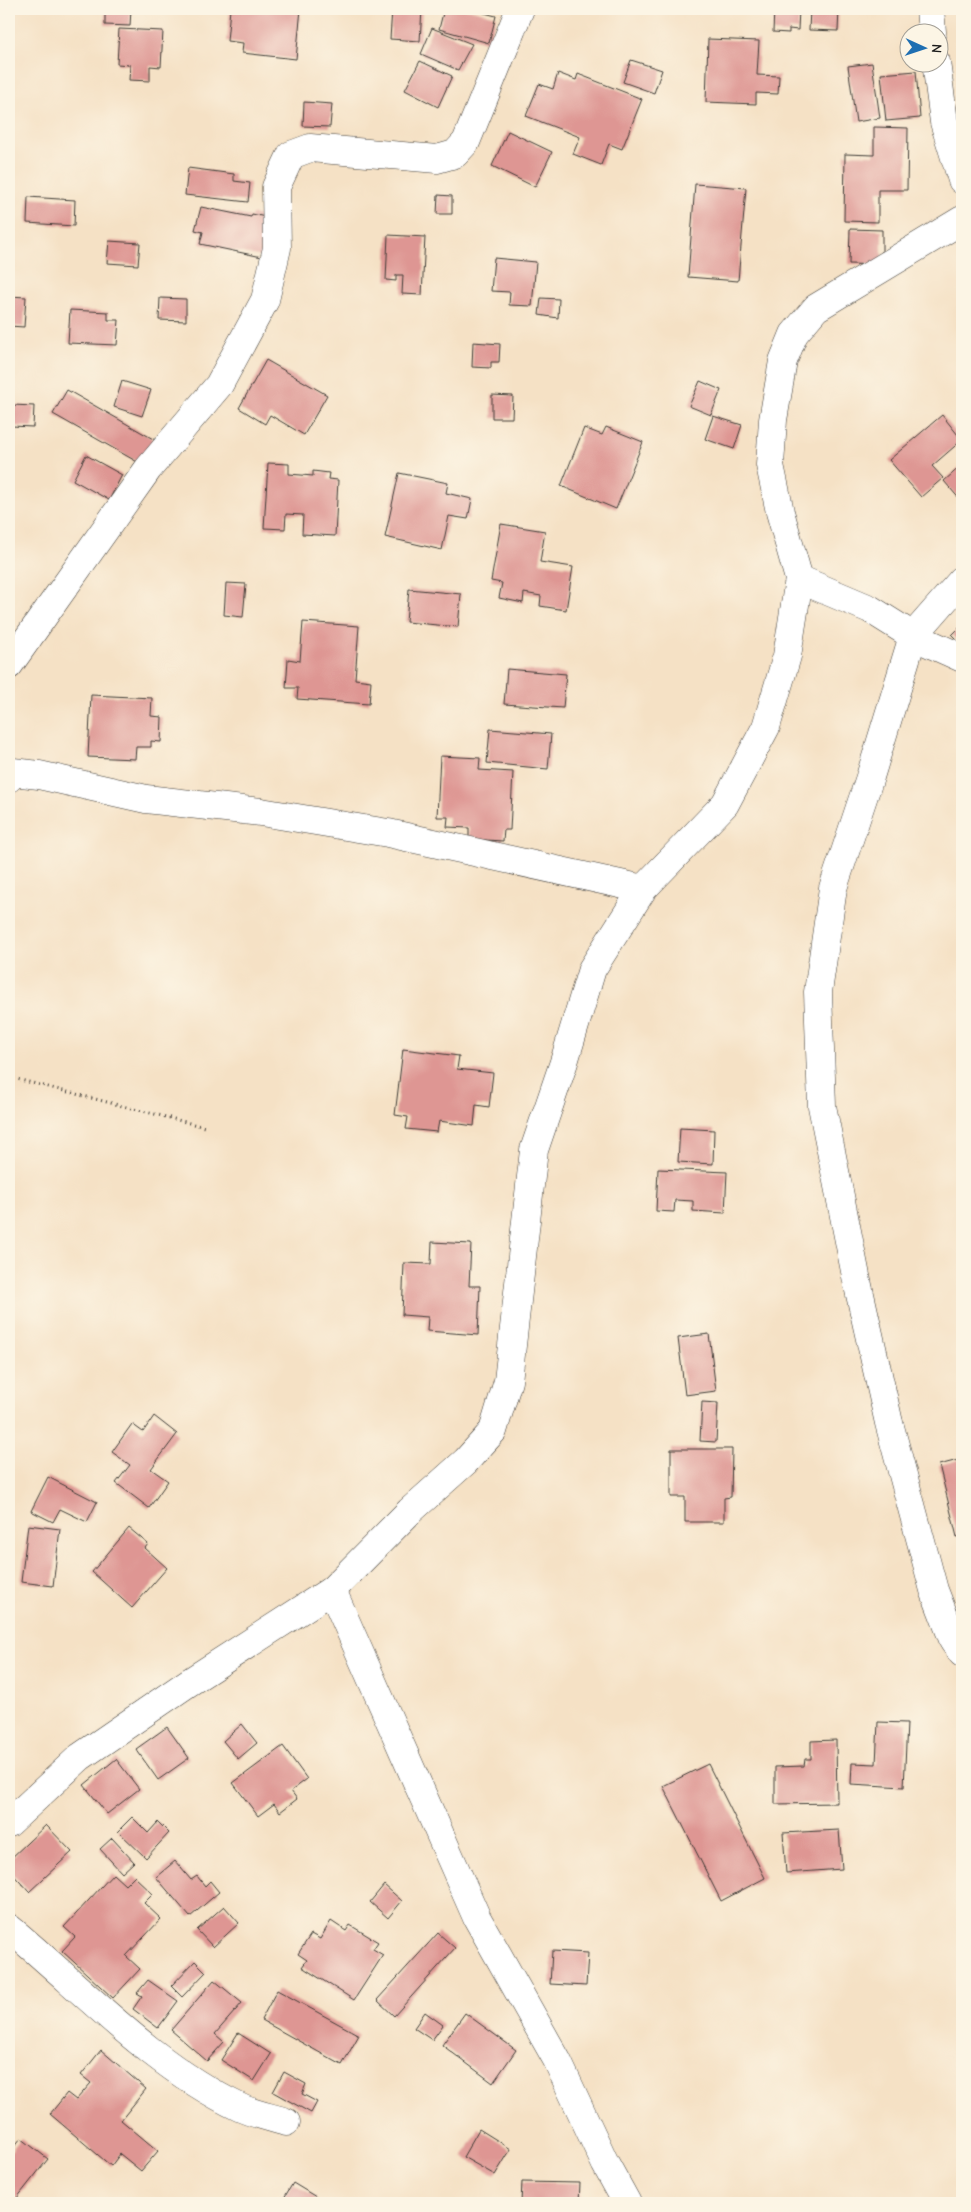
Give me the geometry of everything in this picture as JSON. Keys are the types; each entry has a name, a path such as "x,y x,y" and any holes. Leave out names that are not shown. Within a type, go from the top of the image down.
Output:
{"street":[{"path":"9,665 148,469 218,385 228,368 265,300 277,248 276,187 291,155 310,148 437,159 455,154 466,142 520,9"},
{"path":"930,9 931,22"},
{"path":"937,72 944,122 962,180"},
{"path":"9,1823 80,1757 188,1683 332,1590 410,1511 466,1462 493,1430 508,1381 534,1150 564,1062 592,969 643,889 725,804 766,727 787,656 799,579 780,512 770,465 773,420 783,361 794,334 816,308 962,220"},
{"path":"799,579 870,609 913,636 962,658"},
{"path":"962,580 913,636 870,777 833,888 818,992 822,1106 857,1280 889,1423 934,1590 954,1642 962,1653"},
{"path":"10,771 39,775 146,799 261,812 388,833 643,889"},
{"path":"332,1590 477,1918 557,2060 605,2163 627,2203"},
{"path":"9,1928 134,2037 188,2077 240,2108 286,2122"}],"path":[{"path":"9,1077 205,1127"}],"building":[{"path":"105,9 131,9 130,26 105,25"},
{"path":"230,9 301,9 296,59 242,53 243,43 227,41"},
{"path":"392,9 422,9 420,41 390,39"},
{"path":"444,9 469,9 496,16 489,43 439,29"},
{"path":"774,9 799,9 798,30 789,29 789,33 773,32"},
{"path":"810,9 839,9 838,31 809,30"},
{"path":"432,28 472,44 458,70 421,54"},
{"path":"119,29 163,31 161,67 150,66 150,81 129,80 130,65 117,64"},
{"path":"708,39 759,41 757,75 779,76 778,94 756,93 756,104 706,102"},
{"path":"631,60 662,70 654,93 623,82"},
{"path":"420,61 452,76 438,107 405,90"},
{"path":"872,63 880,118 856,122 848,66"},
{"path":"916,72 920,118 886,121 881,74"},
{"path":"558,73 576,80 578,74 642,99 622,149 609,144 601,165 573,154 580,137 526,116 539,84 553,89"},
{"path":"304,102 332,104 330,127 303,126"},
{"path":"874,127 908,128 907,190 878,190 878,222 844,221 845,154 874,155"},
{"path":"508,131 552,152 535,187 492,166"},
{"path":"188,168 234,174 234,181 250,183 248,202 185,195"},
{"path":"695,184 746,188 738,281 688,277"},
{"path":"438,195 452,196 452,214 437,214"},
{"path":"28,197 75,200 74,226 27,223"},
{"path":"201,207 251,217 252,214 270,218 262,257 200,244 203,232 195,230"},
{"path":"850,229 882,230 882,265 849,264"},
{"path":"388,235 425,237 422,295 402,294 403,275 396,275 396,281 386,280"},
{"path":"109,241 140,243 138,265 107,263"},
{"path":"494,258 536,262 532,306 509,305 510,292 491,291"},
{"path":"9,296 26,297 24,327 9,326"},
{"path":"160,298 186,299 186,321 159,320"},
{"path":"541,298 559,299 558,318 539,315"},
{"path":"70,310 108,312 108,320 119,320 117,345 68,343"},
{"path":"473,342 500,344 499,362 491,362 491,368 472,367"},
{"path":"266,360 327,395 304,435 270,415 265,424 239,408"},
{"path":"122,381 151,390 142,416 114,407"},
{"path":"700,381 721,390 711,415 689,406"},
{"path":"67,390 155,440 141,464 53,414"},
{"path":"492,395 513,396 512,418 492,418"},
{"path":"12,405 34,406 33,427 11,426"},
{"path":"942,415 962,440 932,466 943,478 921,497 889,460"},
{"path":"713,416 742,425 734,449 705,439"},
{"path":"606,427 643,442 616,509 561,486 584,428 602,435"},
{"path":"86,455 122,475 109,500 73,480"},
{"path":"268,463 289,464 289,474 313,476 313,471 329,473 328,479 338,480 335,536 302,534 303,515 286,514 285,529 264,528"},
{"path":"962,465 962,502 944,481"},
{"path":"399,473 448,483 446,493 472,499 468,519 449,516 442,550 385,537"},
{"path":"501,524 545,531 540,562 573,567 566,610 540,606 541,596 524,593 523,603 499,598 502,583 491,581"},
{"path":"226,583 246,584 243,617 224,615"},
{"path":"409,589 461,594 458,627 406,622"},
{"path":"303,622 359,626 355,679 371,681 369,704 297,699 298,688 286,688 288,659 300,661"},
{"path":"962,625 962,645 952,635"},
{"path":"507,669 566,674 563,708 504,704"},
{"path":"91,695 152,698 151,716 162,717 161,742 151,741 151,747 136,747 135,759 88,757"},
{"path":"490,729 551,734 548,769 487,763"},
{"path":"440,756 480,758 479,770 513,772 510,830 504,830 503,841 469,839 469,828 447,827 448,817 437,817"},
{"path":"403,1049 459,1056 457,1069 493,1073 489,1107 476,1105 474,1126 439,1121 437,1132 406,1129 408,1117 395,1115"},
{"path":"680,1128 714,1130 713,1164 678,1162"},
{"path":"658,1169 727,1172 725,1213 693,1211 693,1201 675,1200 674,1212 656,1211"},
{"path":"432,1242 471,1244 469,1286 480,1286 478,1335 427,1331 428,1317 402,1315 404,1263 431,1264"},
{"path":"709,1334 716,1391 685,1395 678,1338"},
{"path":"702,1402 718,1403 716,1442 700,1441"},
{"path":"154,1416 177,1434 151,1469 168,1481 149,1508 116,1483 130,1465 112,1452 132,1424 143,1432"},
{"path":"671,1449 732,1449 731,1497 724,1498 724,1522 685,1522 685,1497 671,1497"},
{"path":"962,1459 962,1535 957,1537 939,1465"},
{"path":"48,1477 97,1502 87,1522 60,1509 53,1522 31,1511"},
{"path":"28,1525 60,1529 53,1586 21,1582"},
{"path":"129,1528 148,1544 145,1548 167,1568 132,1608 92,1572"},
{"path":"878,1722 907,1723 904,1787 851,1784 852,1763 876,1764"},
{"path":"242,1724 257,1743 238,1759 223,1741"},
{"path":"167,1727 189,1758 158,1780 136,1749"},
{"path":"836,1740 837,1803 775,1804 775,1767 804,1766 805,1759 811,1759 811,1741"},
{"path":"283,1746 307,1779 291,1791 297,1799 280,1812 274,1804 258,1816 233,1783"},
{"path":"116,1759 139,1789 107,1814 84,1785"},
{"path":"708,1764 765,1878 721,1901 663,1786"},
{"path":"132,1817 148,1833 158,1822 169,1833 146,1858 118,1831"},
{"path":"46,1825 72,1852 29,1892 9,1870 9,1860"},
{"path":"839,1830 842,1869 786,1873 783,1833"},
{"path":"112,1838 134,1862 122,1873 100,1849"},
{"path":"175,1861 191,1880 197,1876 205,1886 210,1881 219,1892 190,1917 156,1877"},
{"path":"113,1874 125,1885 134,1876 153,1894 144,1903 161,1919 126,1956 140,1969 113,1998 62,1951 75,1937 64,1927"},
{"path":"384,1885 402,1901 388,1918 370,1902"},
{"path":"224,1906 239,1923 213,1947 197,1930"},
{"path":"331,1921 346,1931 350,1925 378,1942 373,1949 383,1955 354,2000 302,1967 307,1960 298,1954 311,1934 320,1939"},
{"path":"438,1933 455,1948 394,2016 377,2000"},
{"path":"552,1951 588,1953 586,1986 550,1984"},
{"path":"195,1961 206,1972 182,1997 171,1986"},
{"path":"148,1980 178,2001 158,2028 133,2009 142,1996 137,1993"},
{"path":"214,1980 242,2003 215,2034 224,2042 207,2061 171,2030"},
{"path":"277,1990 359,2035 342,2065 261,2020"},
{"path":"425,2012 443,2025 432,2040 414,2028"},
{"path":"465,2013 516,2050 493,2083 442,2045"},
{"path":"238,2033 271,2054 254,2081 221,2060"},
{"path":"101,2050 146,2089 121,2120 158,2151 141,2171 120,2154 111,2166 50,2114 67,2093 76,2100 91,2083 81,2075"},
{"path":"284,2072 306,2084 302,2094 317,2102 311,2113 273,2092"},
{"path":"479,2129 511,2149 495,2175 463,2157"},
{"path":"21,2138 48,2159 13,2203 9,2203 9,2153"},
{"path":"522,2182 580,2183 579,2203 521,2203"},
{"path":"293,2183 316,2197 313,2203 281,2203"}]}
